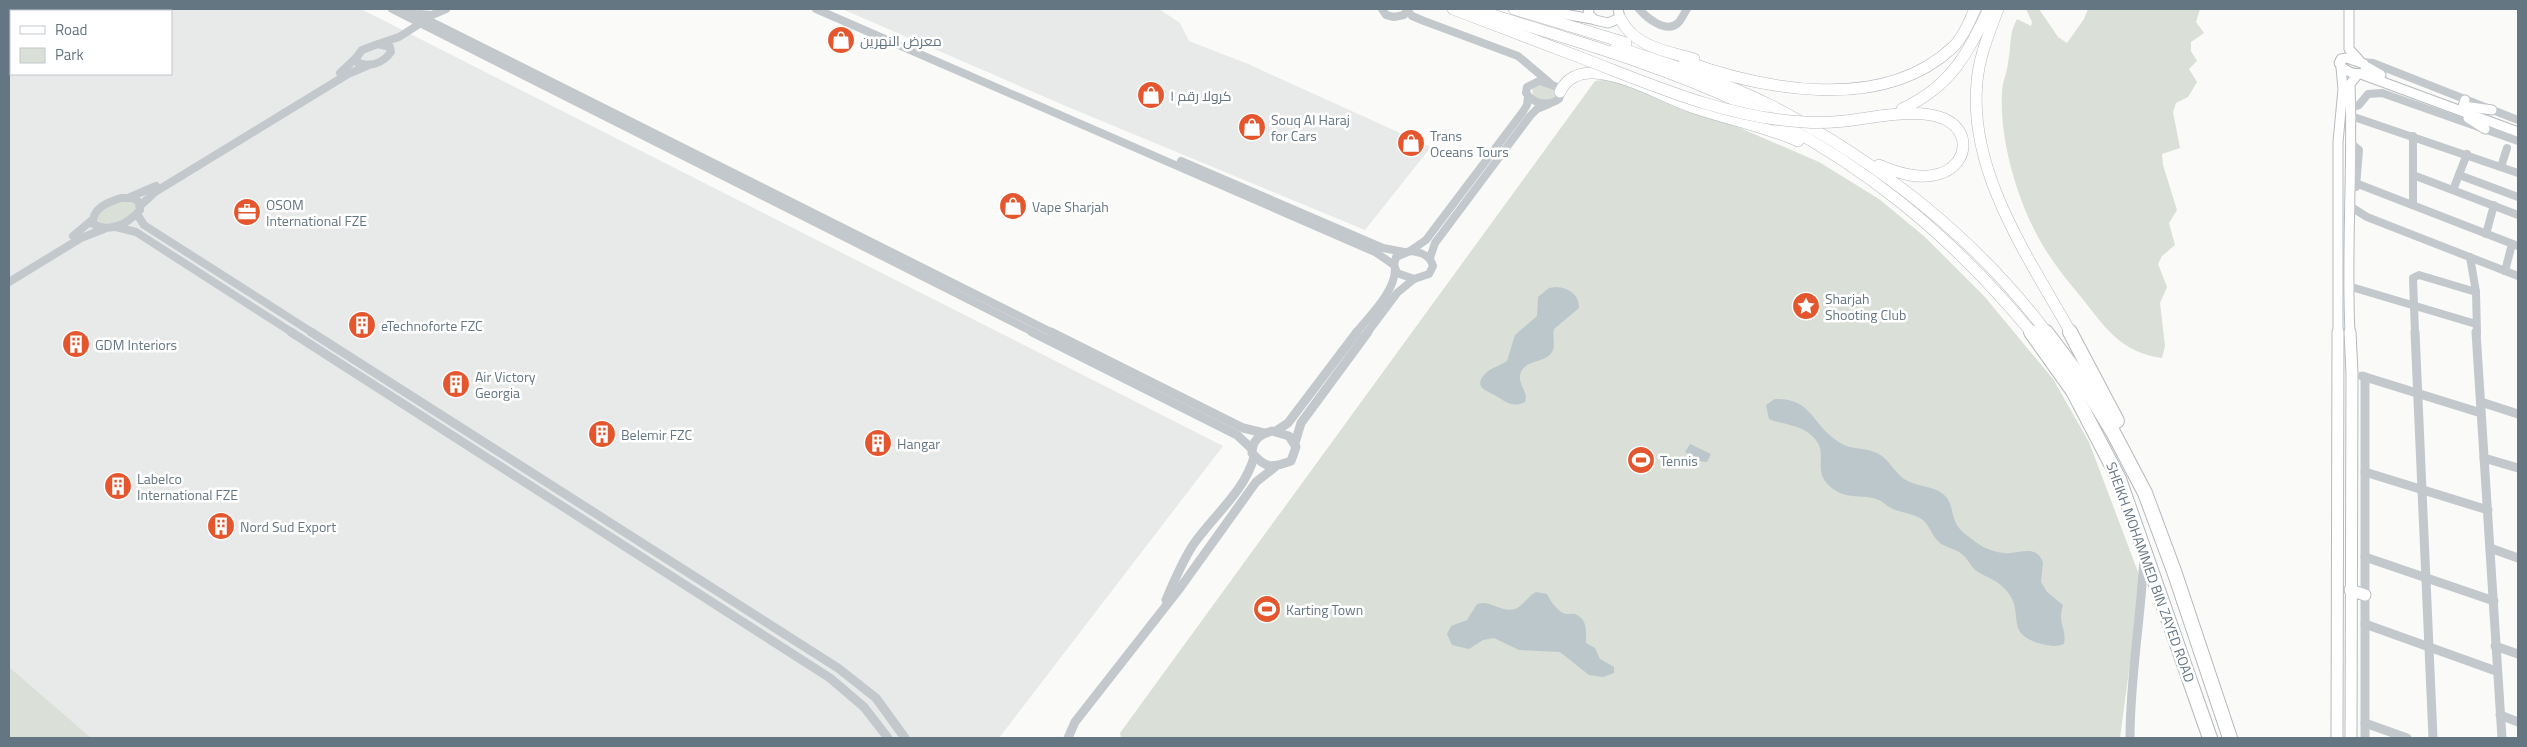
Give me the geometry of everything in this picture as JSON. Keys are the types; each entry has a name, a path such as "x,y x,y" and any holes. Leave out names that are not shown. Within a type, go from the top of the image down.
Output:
{"highway":[{"path":"1441,9 1506,29"},
{"path":"1453,9 1702,104 1748,116 1818,124 1854,122 1880,116 1916,112 1942,118 1960,133 1964,143 1962,156 1957,164 1943,173 1914,176 1889,170 1841,146"},
{"name":"SHEIKH MOHAMMED BIN ZAYED ROAD","path":"1474,9 1663,72 1743,104 1829,151 1909,208 1962,254 1995,288 2055,363 2081,404 2105,448 2144,547 2210,738"},
{"name":"SHEIKH MOHAMMED BIN ZAYED ROAD","path":"1500,9 1638,54 1730,88 1787,114 1841,146 1889,179 1936,215 1986,261 2023,300 2062,349 2113,429 2146,496 2230,738"},
{"path":"1514,9 1745,81 1801,89 1856,87 1900,78 1935,62 1959,40 1975,9"},
{"path":"1880,116 1923,100 1948,81 1961,64 1989,9"},
{"path":"1998,9 1983,48 1976,82 1976,119 1984,160 2008,218 2117,421 2146,496"},
{"path":"1619,11 1624,30 1637,40 1743,74 1801,86 1856,87"},
{"path":"1560,92 1565,82 1571,78 1586,74 1603,74 1707,112 1768,129 1809,146 1909,208"}],"main road":[{"path":"1536,9 1607,23 1619,11"},
{"path":"1565,14 1585,9"},
{"path":"1589,9 1588,14 1592,19"},
{"path":"2337,738 2338,142 2343,89 2341,63 2343,9"},
{"path":"2349,9 2349,49 2362,63 2367,72 2360,74 2350,84 2353,186 2348,205 2348,286 2352,373 2351,738"},
{"path":"2341,63 2347,58 2362,63 2386,77 2518,126"},
{"path":"2341,63 2360,74 2400,88"},
{"path":"2351,109 2354,87 2361,82 2374,81 2461,105 2492,110"},
{"path":"2461,105 2485,129"},
{"path":"2461,105 2518,132"},
{"path":"2350,586 2365,591"}],"street":[{"path":"392,9 1244,428 1264,433"},
{"path":"406,9 1237,435 1246,441 1262,464 1275,467"},
{"path":"415,13 432,15 446,9"},
{"path":"816,9 1383,248 1421,252 1430,258"},
{"path":"830,9 940,60"},
{"path":"1381,9 1390,17 1424,21"},
{"path":"1198,171 1381,254 1405,277 1414,279 1425,277 1432,271 1430,258 1435,243 1530,116 1537,108 1559,99 1560,92 1518,56 1412,16 1407,9 1404,15 1398,17"},
{"path":"1642,11 1658,24 1669,26 1677,23 1687,9"},
{"path":"9,276 77,234 92,220 94,214 102,206 115,200 128,198 158,185 342,72 362,50 392,40 423,25"},
{"path":"9,282 81,238 112,228 139,210 155,192 348,74 385,60 392,50 423,25"},
{"path":"378,44 387,45 392,50"},
{"path":"356,58 361,64 369,65"},
{"path":"1276,431 1288,423 1391,287 1395,278 1394,267 1396,257 1420,246 1426,240 1525,109 1528,97 1526,90 1529,85 1530,67"},
{"path":"1529,85 1538,81 1550,83"},
{"path":"2351,109 2359,105 2366,95 2378,93 2518,141"},
{"path":"1528,97 1535,102 1549,104"},
{"path":"2351,109 2413,136 2518,173"},
{"path":"2492,110 2518,120"},
{"path":"2413,136 2413,205"},
{"path":"2501,167 2507,148"},
{"path":"2453,190 2467,154"},
{"path":"2413,174 2518,214"},
{"path":"2459,175 2518,197"},
{"path":"2353,186 2413,205 2515,245 2505,271"},
{"path":"128,198 137,200 139,220 144,225 858,682 881,704 905,738"},
{"path":"2348,205 2366,217 2518,276"},
{"path":"2486,234 2494,205"},
{"path":"2348,219 2366,217"},
{"path":"92,220 96,227 136,232 830,678 864,707 888,738"},
{"path":"2470,258 2476,292 2481,413 2494,601 2496,671 2502,738"},
{"path":"2433,738 2419,394 2413,305 2414,275 2476,292"},
{"path":"1068,738 1075,722 1180,588 1256,482 1275,467 1291,461 1296,452 1295,443 1300,423 1397,293 1414,279"},
{"path":"2348,286 2476,324"},
{"path":"2352,373 2481,413"},
{"path":"2365,377 2365,738"},
{"path":"2481,402 2518,414"},
{"path":"1160,612 1186,556 1253,467 1256,438 1264,433 1276,431 1285,433 1295,443"},
{"path":"2484,458 2518,468"},
{"path":"2365,472 2488,510"},
{"path":"552,499 585,515 593,512"},
{"path":"2130,738 2130,699 2142,602 2144,547"},
{"path":"2490,548 2518,558"},
{"path":"2365,558 2494,601"},
{"path":"2365,624 2496,671"},
{"path":"2495,646 2518,654"},
{"path":"2500,715 2518,722"},
{"path":"2365,723 2407,738"}],"shaded area":[{"path":"9,9 361,9 1223,446 999,738 9,738"},
{"name":"Souq Al Haraj for Cars","path":"842,9 1159,9 1180,23 1189,41 1248,64 1431,147 1365,230 1068,107"},
{"path":"1556,287 1569,290 1575,295 1579,308 1554,329 1552,352 1545,358 1528,365 1521,372 1520,380 1526,398 1525,402 1513,404 1506,402 1483,388 1480,383 1481,379 1489,371 1507,361 1515,335 1537,316 1538,297 1549,288"},
{"path":"1775,399 1795,402 1808,411 1839,442 1850,447 1877,453 1904,479 1939,491 1950,503 1958,527 1980,545 2000,552 2031,551 2040,556 2043,562 2041,582 2047,592 2063,605 2061,621 2065,639 2064,644 2056,646 2045,645 2022,634 2018,627 2014,604 2003,587 1974,569 1966,558 1957,551 1939,542 1923,520 1891,508 1874,498 1843,494 1828,485 1821,471 1820,449 1811,435 1796,427 1769,419 1766,405"},
{"path":"1690,444 1711,454 1707,462 1700,461 1685,452"},
{"path":"1536,592 1547,594 1554,605 1563,613 1575,614 1582,619 1585,626 1586,643 1595,648 1600,659 1614,667 1614,673 1603,677 1589,675 1560,652 1519,650 1494,638 1483,640 1469,649 1452,645 1447,634 1451,626 1467,620 1477,604 1486,603 1505,609 1515,609"}],"green space":[{"path":"2026,9 2039,9 2058,37 2067,43 2084,19 2088,9 2200,9 2196,22 2204,33 2191,42 2191,51 2197,61 2189,69 2197,82 2188,97 2176,103 2173,112 2180,148 2162,154 2163,165 2177,210 2169,223 2175,245 2162,256 2158,264 2167,287 2160,303 2165,346 2162,358 2135,350 2124,344 2106,328 2053,261 2042,244 2022,203 2004,135 2002,93 2014,25 2017,19 2031,26 2032,22"},
{"path":"1609,79 1719,119 1819,162 1879,199 1925,237 1984,296 2053,379 2089,442 2141,580 2120,738 1121,738 1120,733 1595,81"},
{"path":"1537,85 1555,86 1558,98 1543,102 1533,96 1532,88"},
{"path":"131,200 138,205 133,216 114,225 98,222 97,219 100,214 107,207"},
{"path":"10,668 91,738 9,738"}],"place":[{"name":"معرض النهرين","path":"841,40"},
{"name":"كرولا رقم ١","path":"1151,95"},
{"name":"Souq Al Haraj for Cars","path":"1252,127"},
{"name":"Trans Oceans Tours","path":"1411,143"},
{"name":"Vape Sharjah","path":"1013,206"},
{"name":"OSOM International FZE","path":"247,212"},
{"name":"Sharjah Shooting Club","path":"1806,306"},
{"name":"eTechnoforte FZC","path":"362,325"},
{"name":"GDM Interiors","path":"76,344"},
{"name":"Air Victory Georgia","path":"456,384"},
{"name":"Belemir FZC","path":"602,434"},
{"name":"Hangar","path":"878,443"},
{"name":"Tennis","path":"1641,460"},
{"name":"Labelco International FZE","path":"118,486"},
{"name":"Nord Sud Export","path":"221,526"},
{"name":"Karting Town","path":"1267,609"}]}
